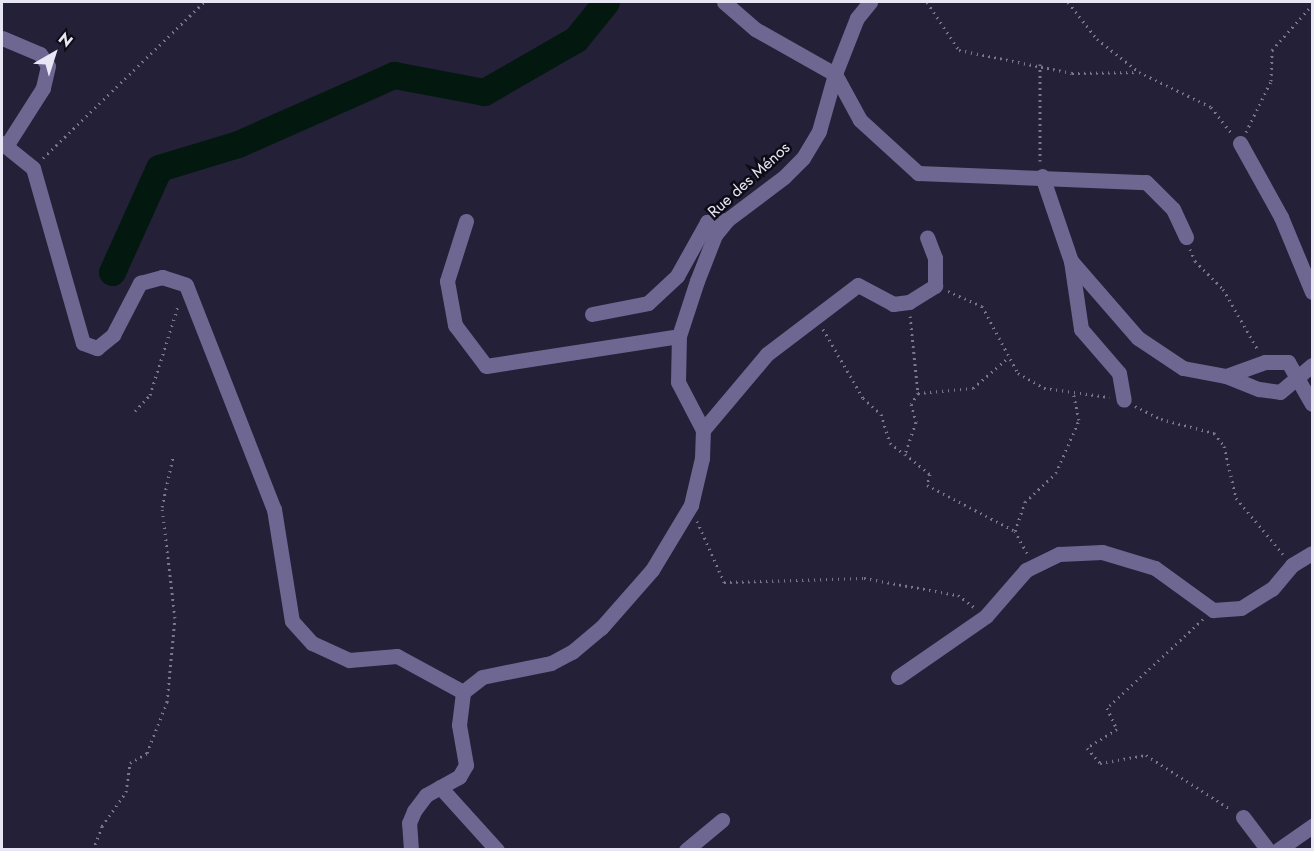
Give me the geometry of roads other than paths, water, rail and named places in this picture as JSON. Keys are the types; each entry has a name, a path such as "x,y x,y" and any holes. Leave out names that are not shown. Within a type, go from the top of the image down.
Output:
{"street":[{"path":"724,2 755,28 835,74 860,120 918,173 958,177 1042,176 1146,182 1173,209 1186,237"},
{"name":"Rue des Ménos","path":"463,692 482,677 551,663 572,652 601,627 652,570 691,505 702,459 703,430 678,382 679,336 715,235 727,220 803,158 819,131 835,74 857,18 870,2"},
{"path":"2,38 40,54 48,66 44,88 4,144 33,168 83,342 97,348 113,335 140,283 162,277 186,285 274,508 292,621 312,643 349,660 397,656 463,692 459,725 466,765 459,777 426,795 414,811 409,824 411,849"},
{"path":"1240,143 1281,217 1312,292"},
{"path":"1042,176 1071,261 1081,329 1119,373 1124,400"},
{"path":"592,314 648,303 677,276 706,222 727,220"},
{"path":"466,221 447,281 455,325 486,366 679,336"},
{"path":"703,430 767,354 858,285 893,304 909,302 935,285 935,258 927,237"},
{"path":"1071,261 1137,338 1183,368 1226,376 1259,390 1280,392 1312,365"},
{"path":"1226,376 1265,362 1288,362 1312,404"},
{"path":"898,677 986,616 1026,570 1059,554 1102,552 1155,568 1214,610 1241,608 1272,589 1292,566 1312,553"},
{"path":"441,787 497,849"},
{"path":"1243,818 1268,849"},
{"path":"686,849 722,820"},
{"path":"1278,849 1312,826"}],"waterway":[{"path":"112,272 159,168 238,144 394,75 484,92 576,39 606,2"}]}
